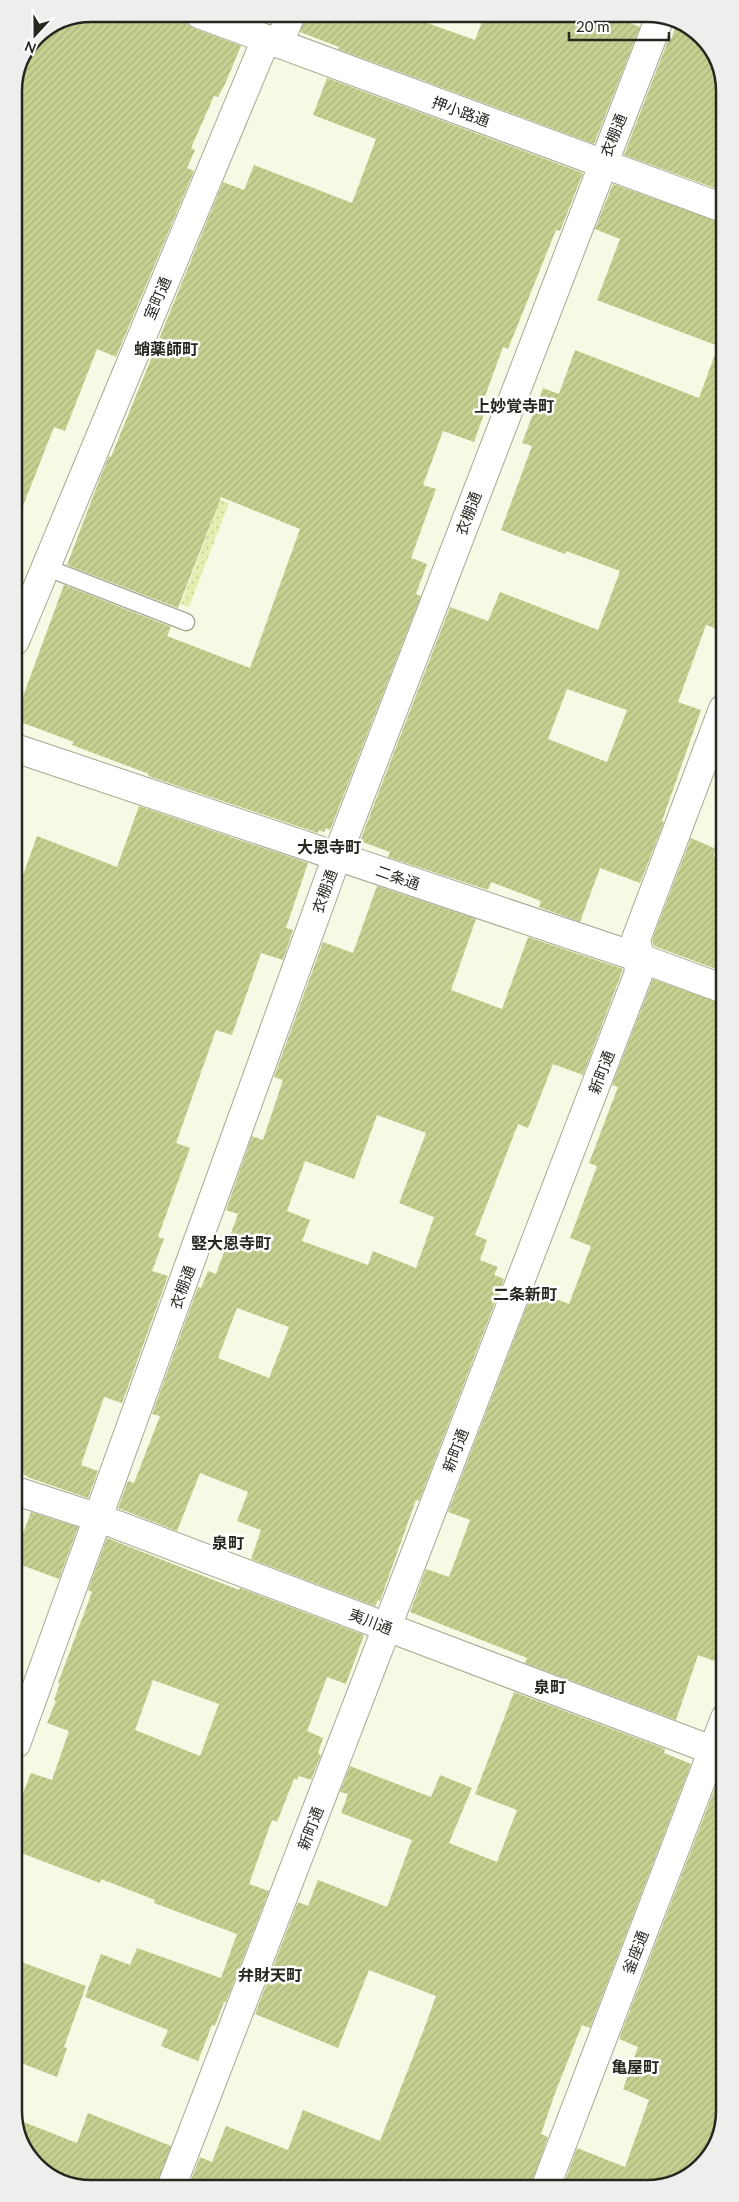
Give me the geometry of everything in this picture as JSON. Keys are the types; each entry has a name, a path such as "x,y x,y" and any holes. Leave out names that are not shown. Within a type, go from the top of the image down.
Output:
{"street":[{"name":"押小路通","path":"221,22 716,205"},
{"name":"室町通","path":"22,624 272,41 285,22"},
{"name":"衣棚通","path":"22,1728 337,856 602,163 657,24"},
{"name":"新町通","path":"174,2179 638,975 640,958 636,940 716,731"},
{"name":"二条通","path":"22,750 640,958 716,986"},
{"name":"夷川通","path":"22,1493 99,1518 716,1751"},
{"name":"釜座通","path":"548,2180 716,1760"}],"lane":[{"path":"45,568 186,622"}],"green space":[{"path":"197,491 229,503 189,607 181,604 212,522 189,513"}],"building":[{"path":"92,22 186,22 193,28 241,46 225,84 218,97 214,96 191,148 195,150 187,168 194,171 116,357 97,349 65,431 54,427 22,509 22,92 24,78 30,60 60,60 60,30 65,28"},
{"path":"303,22 426,23 475,40 482,23 630,23 640,27 594,144 338,49 339,47 300,32"},
{"path":"675,29 689,37 705,53 714,74 716,83 716,188 624,155 669,38 671,39"},
{"path":"327,78 583,173 560,231 556,230 508,349 503,347 480,410 485,411 474,442 443,431 423,485 436,489 411,558 427,564 416,594 421,596 330,830 326,828 324,832 319,830 318,833 148,776 149,774 72,745 74,742 22,723 22,699 64,585 171,627 167,636 250,668 300,529 221,497 178,608 67,565 100,478 109,456 111,457 223,182 244,190 254,165 352,203 376,139 313,115"},
{"path":"613,184 716,221 716,345 597,300 620,239 595,229"},
{"path":"575,350 699,398 716,351 716,629 706,625 678,702 701,710 662,821 664,822 640,883 600,868 580,922 539,907 541,901 491,882 488,890 388,857 390,852 360,841 450,607 488,621 500,592 598,630 620,571 566,551 565,554 501,530 532,446 522,443 543,388 559,394","holes":["567,689 627,710 607,762 548,739"]},
{"path":"139,806 308,863 286,928 293,930 283,960 261,953 232,1035 216,1030 176,1143 190,1148 158,1237 164,1239 152,1271 168,1276 122,1403 104,1397 81,1465 98,1471 88,1498 22,1474 22,875 37,836 117,867"},
{"path":"691,838 716,849 713,856 716,857 716,969 654,946 652,940"},
{"path":"377,886 476,919 451,990 502,1009 528,937 623,969 583,1075 553,1064 528,1128 518,1124 475,1235 487,1240 480,1260 498,1267 494,1275 504,1279 419,1501 416,1500 380,1601 378,1600 375,1606 251,1559 261,1530 237,1521 248,1492 200,1473 177,1531 118,1508 128,1481 134,1483 160,1416 152,1414 198,1287 201,1288 208,1271 216,1274 238,1214 226,1210 252,1136 263,1140 283,1080 274,1077 323,942 353,953","holes":["377,1115 426,1133 399,1203 434,1217 416,1268 373,1251 368,1265 302,1241 310,1220 287,1211 305,1161 354,1179","237,1308 289,1327 269,1378 218,1358"]},
{"path":"653,979 716,1001 716,1662 698,1655 676,1720 525,1663 527,1658 410,1612 426,1569 449,1577 470,1520 448,1512 533,1290 569,1304 591,1246 570,1238 597,1166 589,1163 618,1087 612,1085"},
{"path":"31,1512 78,1527 59,1579 22,1565 22,1530 24,1531"},
{"path":"107,1538 239,1590 240,1588 364,1635 346,1684 327,1677 307,1731 323,1738 318,1753 321,1755 311,1780 299,1776 297,1780 294,1779 277,1822 272,1820 249,1884 269,1891 226,2002 224,2002 215,2026 212,2025 198,2061 161,2046 168,2030 85,1997 101,1954 130,1965 137,1948 221,1978 237,1934 154,1903 155,1900 101,1879 100,1883 22,1853 22,1796 31,1773 52,1780 69,1731 47,1723 56,1701 54,1700 60,1683 58,1683 92,1592 88,1590","holes":["153,1680 219,1704 200,1756 135,1730"]},
{"path":"514,1692 665,1749 664,1753 691,1764 590,2028 582,2025 555,2093 541,2134 548,2137 533,2180 191,2179 200,2157 212,2162 226,2126 288,2150 303,2110 380,2141 436,1996 369,1970 338,2048 255,2014 298,1902 308,1906 318,1880 387,1907 412,1840 341,1813 348,1794 340,1792 350,1766 431,1797 440,1775 472,1788 449,1843 497,1862 517,1810 475,1794"},
{"path":"716,1785 716,2110 713,2132 702,2152 693,2162 686,2168 665,2177 647,2180 565,2180 577,2148 625,2167 649,2100 623,2089 638,2047 619,2039"},
{"path":"22,1962 86,1986 64,2047 67,2048 57,2077 22,2063"},
{"path":"88,2113 171,2146 159,2179 78,2178 61,2172 40,2156 30,2141 24,2122 77,2143"}],"district":[{"name":"蛸薬師町","path":"166,348"},
{"name":"上妙覚寺町","path":"514,405"},
{"name":"大恩寺町","path":"329,846"},
{"name":"竪大恩寺町","path":"231,1242"},
{"name":"二条新町","path":"525,1293"},
{"name":"泉町","path":"228,1542"},
{"name":"泉町","path":"550,1686"},
{"name":"弁財天町","path":"270,1974"},
{"name":"亀屋町","path":"635,2066"}]}
